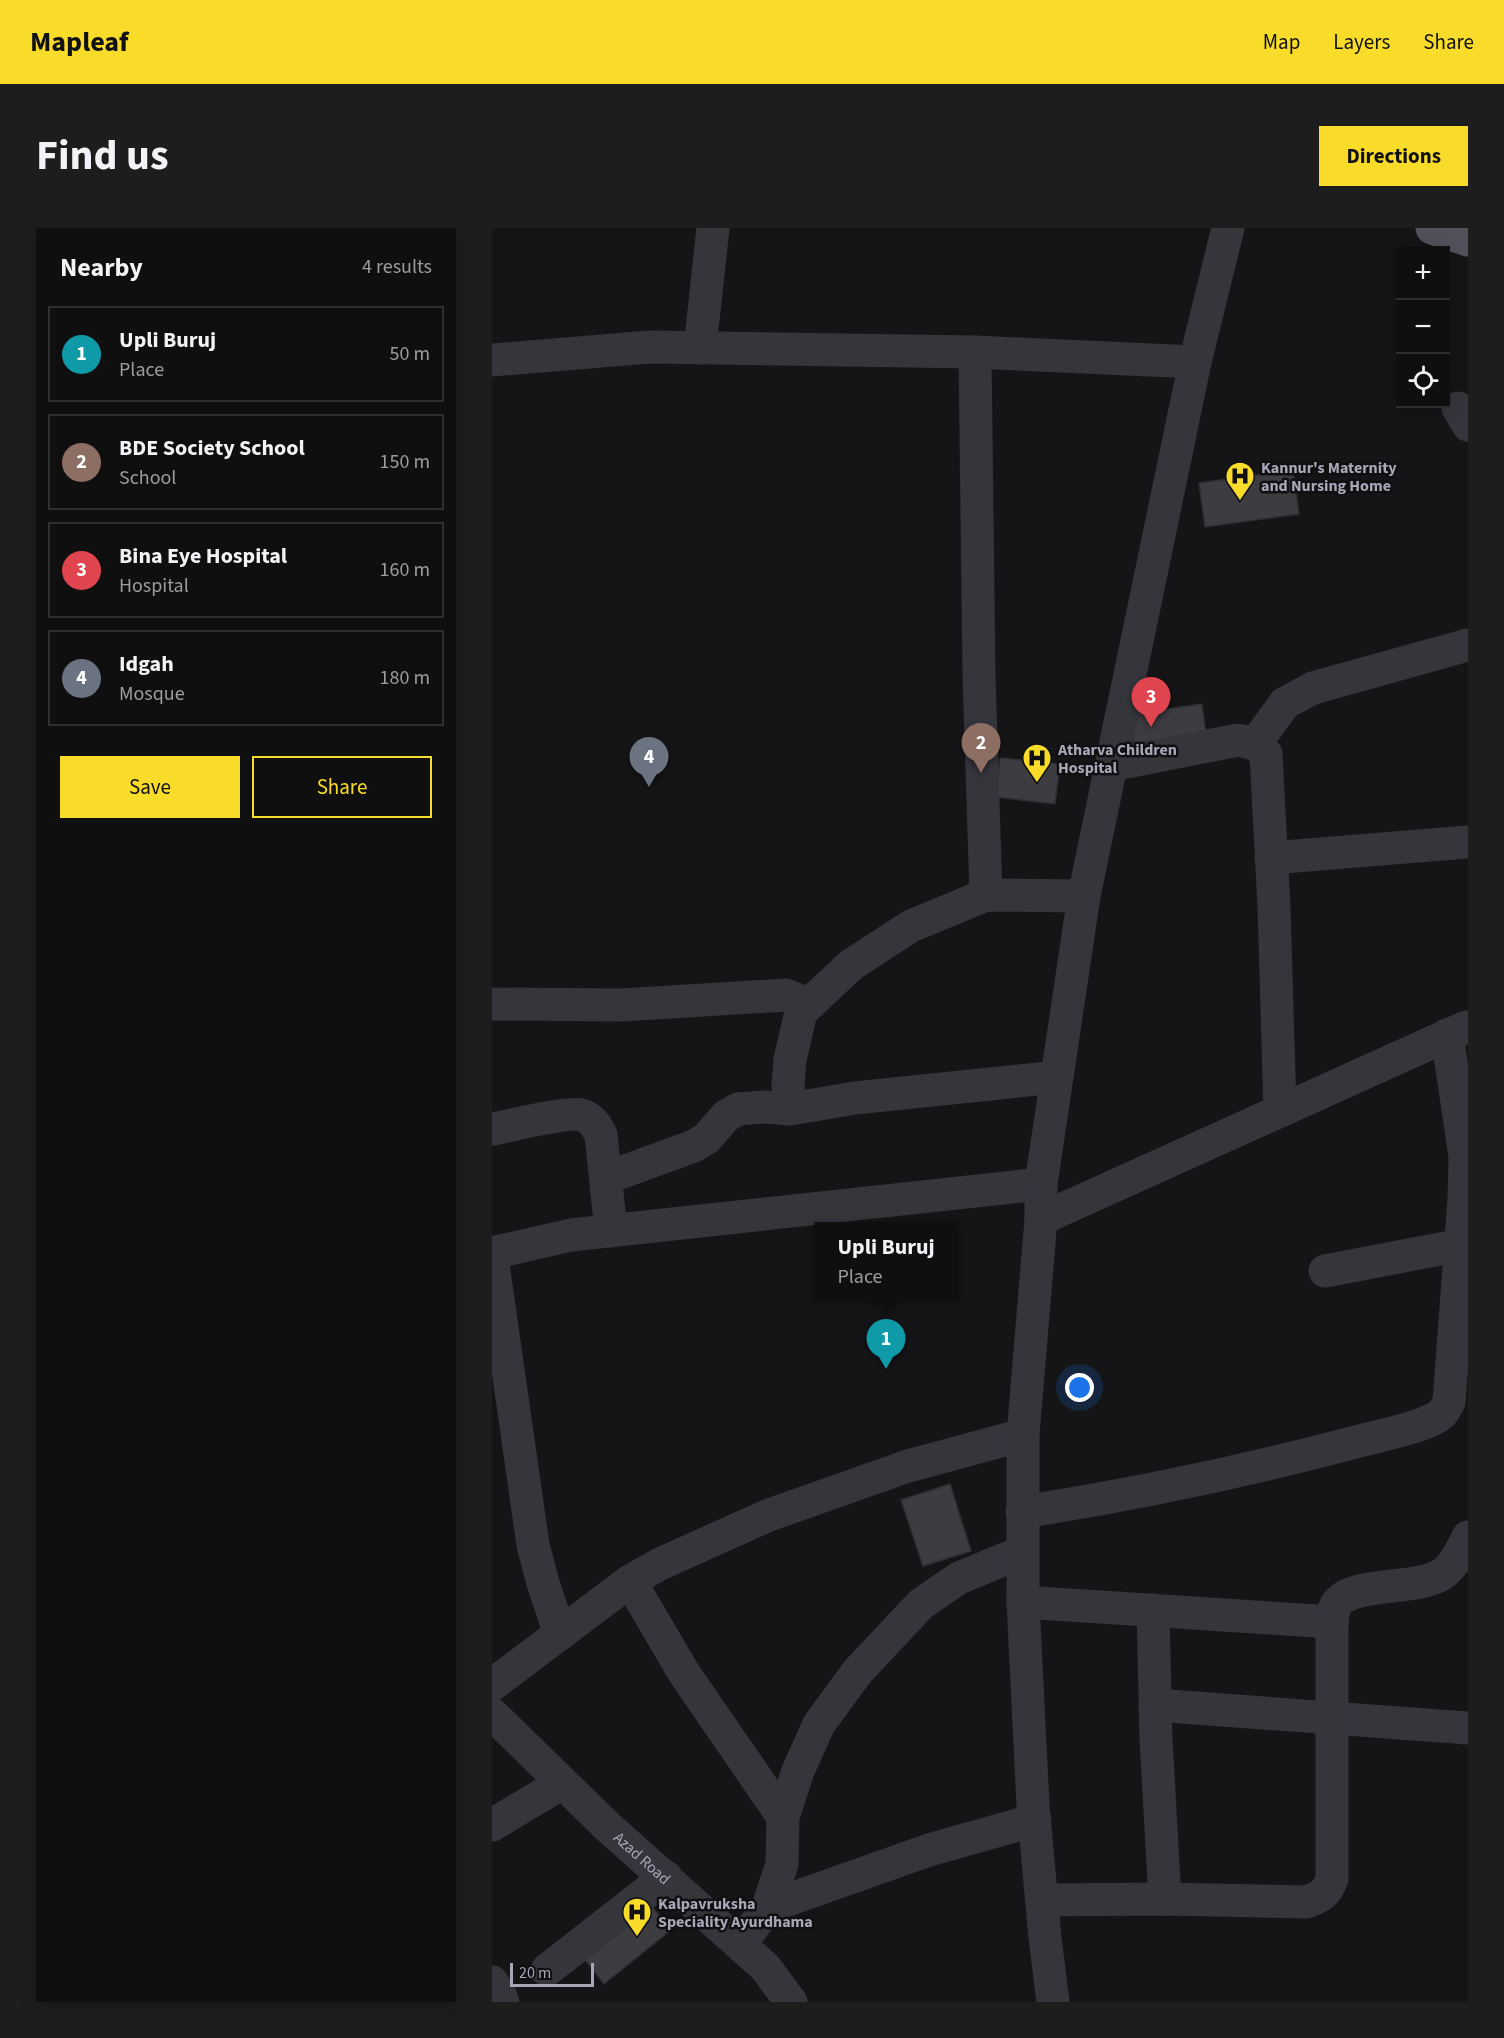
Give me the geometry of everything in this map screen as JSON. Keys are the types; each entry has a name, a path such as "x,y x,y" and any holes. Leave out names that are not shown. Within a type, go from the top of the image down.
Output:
{"main road":[{"path":"1432,228 1468,240"}],"street":[{"path":"700,348 713,228"},
{"path":"1053,2002 1035,1820 1022,1552 1023,1435 1041,1219 1041,1184 1084,896 1195,362 1228,228"},
{"path":"492,360 650,347 975,352 1195,362"},
{"path":"975,352 979,676 986,895"},
{"path":"1255,744 1285,703 1312,688 1468,645"},
{"path":"1111,765 1238,740 1255,744 1266,754 1272,858 1280,1111"},
{"path":"1272,858 1468,842"},
{"path":"790,1109 788,1085 790,1060 801,1012 851,965 911,926 986,895 1084,896"},
{"path":"492,1004 621,1005 786,995 809,1004"},
{"path":"1022,1512 1112,1498 1332,1448 1428,1422 1459,1402 1461,1245 1465,1156 1458,1030 1041,1219"},
{"path":"606,1178 694,1146 707,1138 726,1116 738,1109 764,1107 790,1109 855,1098 1057,1077"},
{"path":"492,1129 567,1115 582,1115 596,1124 601,1136 611,1231"},
{"path":"560,1634 533,1545 492,1255 571,1235 1041,1184"},
{"path":"1325,1271 1461,1245"},
{"path":"492,1685 630,1581 660,1564 769,1515 908,1466 1023,1435"},
{"path":"1042,1900 1165,1899 1306,1902 1319,1898 1327,1892 1332,1879 1333,1611 1339,1601 1350,1593 1430,1580 1444,1573 1457,1559 1468,1537"},
{"path":"741,1943 768,1907 782,1864 783,1816 798,1771 819,1724 858,1671 921,1604 959,1578 1022,1552"},
{"path":"630,1581 684,1673 783,1816"},
{"path":"1023,1602 1332,1623"},
{"path":"1153,1610 1155,1705 1165,1899"},
{"path":"1155,1705 1468,1728"},
{"name":"Azad Road","path":"492,1714 562,1783 741,1943 765,1967 790,2002"},
{"path":"492,1825 562,1783"},
{"path":"768,1907 929,1850 1035,1820"},
{"path":"547,1970 666,1877"},
{"path":"492,1982 503,2002"}],"building":[{"path":"1293,470 1299,514 1205,527 1199,483"},
{"path":"1202,704 1206,734 1134,744 1130,714"},
{"path":"1000,758 1060,764 1055,804 996,797"},
{"path":"950,1484 971,1551 923,1566 901,1500"},
{"path":"648,1902 671,1930 604,1984 582,1956"}],"place":[{"name":"Kannur's Maternity and Nursing Home","path":"1240,502"},
{"name":"Bina Eye Hospital","path":"1151,727"},
{"name":"BDE Society School","path":"981,773"},
{"name":"Atharva Children Hospital","path":"1037,784"},
{"name":"Idgah","path":"649,787"},
{"name":"Upli Buruj","path":"886,1369"},
{"name":"Kalpavruksha Speciality Ayurdhama","path":"637,1938"}]}
